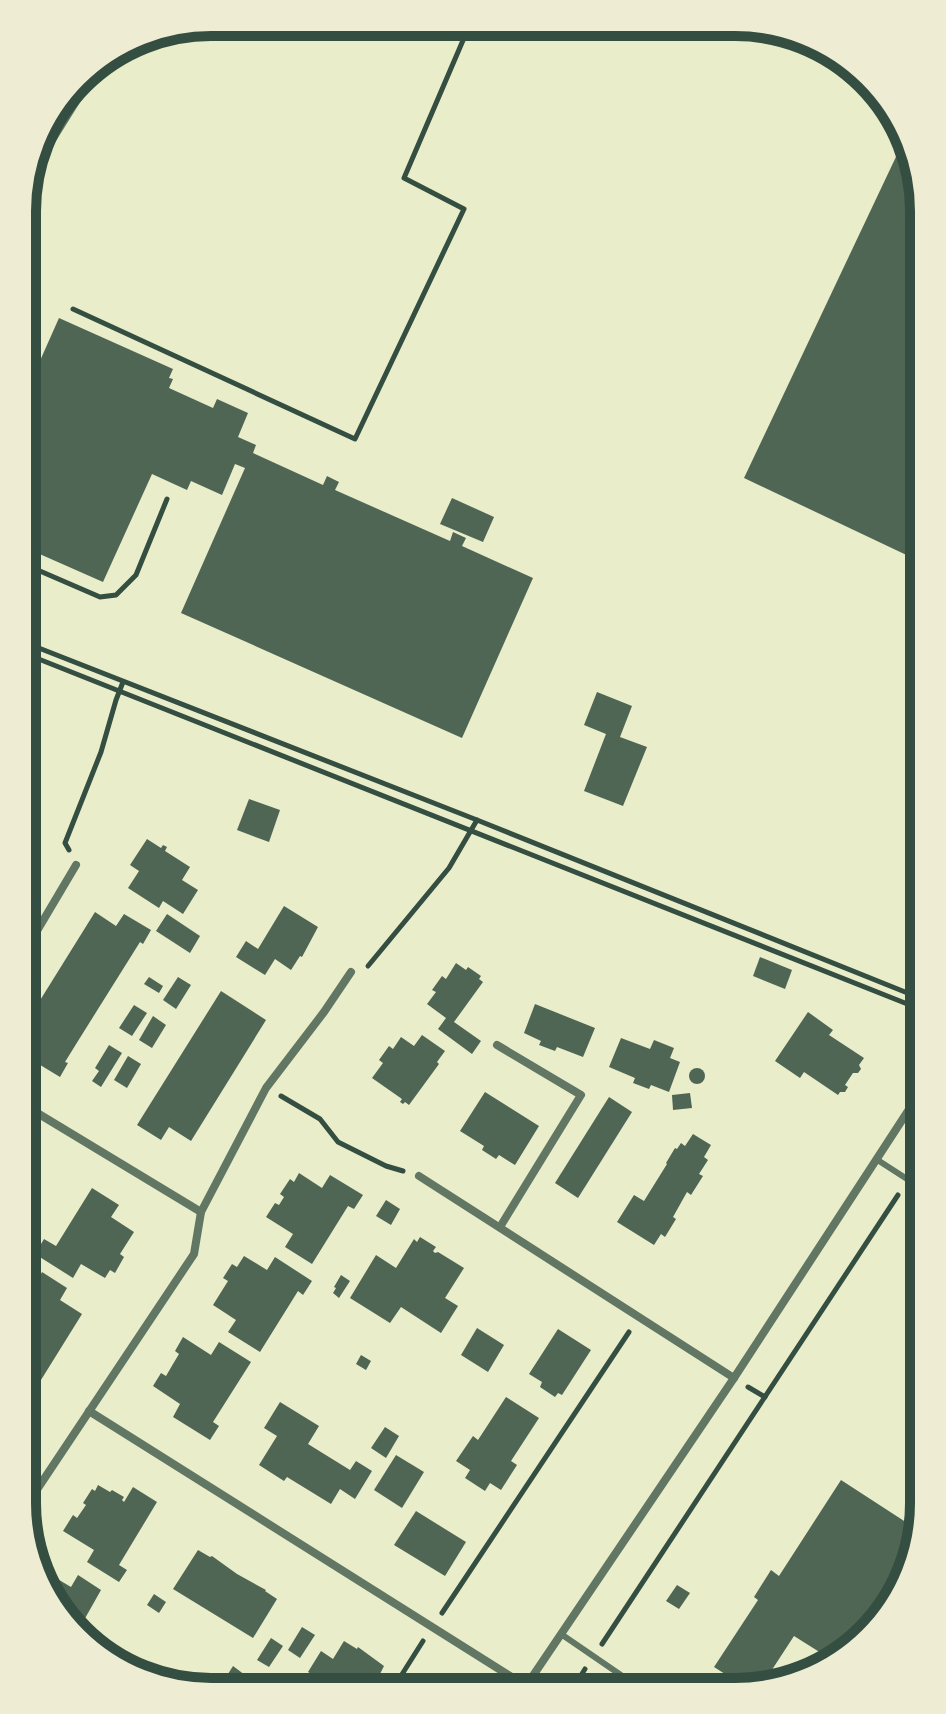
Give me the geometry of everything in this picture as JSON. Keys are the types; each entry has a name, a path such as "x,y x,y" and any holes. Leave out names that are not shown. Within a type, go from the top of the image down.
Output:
{"street":[{"path":"48,146 80,95"},
{"path":"36,932 76,865"},
{"path":"36,1491 194,1254 201,1212 266,1088 351,972"},
{"path":"497,1045 581,1095 500,1227"},
{"path":"531,1678 734,1378 910,1108"},
{"path":"36,1112 201,1212"},
{"path":"419,1176 734,1378"},
{"path":"89,1411 514,1678"}],"lane":[{"path":"876,1159 909,1179"},
{"path":"561,1634 625,1678"}],"path":[{"path":"73,309 355,439 464,209 404,178 465,36"},
{"path":"36,569 100,597 116,595 136,575 167,499"},
{"path":"36,647 910,994"},
{"path":"36,658 910,1005"},
{"path":"76,865 65,843 101,752 123,682"},
{"path":"351,972 370,965 449,868 477,820"},
{"path":"266,1088 320,1119 338,1142 386,1166 419,1176"},
{"path":"580,1678 909,1179"},
{"path":"400,1678 639,1317"}],"building":[{"path":"899,150 909,188 910,211 910,557 744,478"},
{"path":"59,318 173,369 169,388 213,408 217,399 248,413 238,437 256,445 253,453 323,485 327,476 339,482 335,490 450,541 453,532 466,538 462,546 533,578 462,738 181,613 245,468 235,464 222,495 191,481 187,490 152,474 103,582 36,552 36,370"},
{"path":"452,498 494,517 483,542 440,524"},
{"path":"597,692 632,706 620,737 647,747 623,806 584,791 606,734 584,725"},
{"path":"249,799 280,810 269,842 237,830"},
{"path":"147,839 161,848 163,845 167,847 165,851 190,867 182,880 198,890 183,914 163,901 159,908 128,888 139,871 130,865"},
{"path":"284,906 318,927 302,957 291,970 275,959 265,975 236,957 246,941 258,949"},
{"path":"95,912 116,926 124,914 151,930 143,944 140,942 65,1062 68,1063 60,1077 36,1062 40,1047 36,1044 36,1007"},
{"path":"167,914 200,936 190,953 156,931"},
{"path":"760,957 792,970 785,989 753,976"},
{"path":"456,963 481,976 479,979 483,982 454,1022 481,1041 472,1054 438,1029 446,1018 427,1004 436,992 432,990 442,976 446,979"},
{"path":"149,977 163,986 159,993 144,984"},
{"path":"178,977 191,985 176,1009 163,1000"},
{"path":"221,991 266,1020 191,1141 169,1127 161,1140 137,1125"},
{"path":"535,1004 595,1028 583,1057 557,1047 555,1051 539,1045 541,1041 524,1033"},
{"path":"134,1005 147,1013 132,1036 119,1028"},
{"path":"808,1012 833,1030 829,1035 864,1058 859,1065 861,1069 853,1073 845,1085 848,1087 845,1092 838,1095 804,1072 800,1078 775,1061"},
{"path":"153,1016 166,1025 152,1048 139,1040"},
{"path":"422,1035 445,1051 409,1105 403,1104 400,1102 402,1099 372,1078 383,1063 379,1060 389,1046 393,1049 401,1037 414,1046"},
{"path":"621,1038 650,1049 654,1040 674,1048 670,1058 680,1062 669,1092 651,1085 649,1089 633,1083 635,1078 609,1067"},
{"path":"109,1045 122,1053 101,1087 92,1081 99,1071 95,1068"},
{"path":"128,1056 141,1064 127,1088 114,1080"},
{"path":"694,1068 700,1068 705,1076 703,1082 694,1084 689,1079 689,1073"},
{"path":"485,1092 539,1126 515,1165 499,1155 496,1159 482,1150 484,1146 460,1131"},
{"path":"690,1093 692,1108 673,1110 672,1095"},
{"path":"609,1097 632,1112 578,1198 555,1183"},
{"path":"693,1134 711,1145 704,1157 708,1160 699,1174 703,1176 691,1195 687,1192 665,1237 661,1234 654,1245 617,1222 634,1195 644,1201 675,1148 681,1143 685,1146"},
{"path":"299,1173 322,1188 330,1175 363,1195 354,1209 348,1206 312,1264 285,1247 293,1234 266,1217 275,1203 279,1205 284,1197 280,1194 290,1179 294,1182"},
{"path":"92,1188 119,1205 111,1217 134,1232 120,1254 124,1257 115,1273 110,1270 105,1278 81,1264 73,1278 36,1255 44,1239 56,1246"},
{"path":"386,1200 400,1209 391,1225 376,1216"},
{"path":"420,1237 436,1247 435,1253 464,1268 445,1298 458,1306 441,1333 401,1307 390,1323 350,1298 376,1255 396,1268 414,1239 417,1242"},
{"path":"244,1256 267,1270 275,1257 312,1281 303,1295 298,1291 260,1352 228,1332 236,1320 213,1305 228,1281 223,1278 232,1264 237,1267"},
{"path":"42,1272 67,1288 60,1300 82,1314 36,1388 36,1283"},
{"path":"341,1275 350,1281 339,1298 333,1293"},
{"path":"477,1328 504,1345 488,1372 461,1355"},
{"path":"558,1329 591,1350 562,1395 558,1393 555,1397 540,1387 542,1382 529,1374"},
{"path":"183,1337 211,1355 219,1342 251,1362 213,1422 219,1426 210,1440 173,1417 180,1404 153,1386 161,1373 166,1376 179,1354 175,1351"},
{"path":"361,1355 371,1361 366,1370 356,1364"},
{"path":"506,1397 539,1418 511,1461 517,1465 501,1490 490,1483 485,1491 465,1478 470,1470 456,1461 473,1436 478,1440"},
{"path":"280,1402 319,1426 308,1444 350,1470 356,1461 372,1471 355,1499 340,1489 331,1504 287,1477 284,1481 259,1465 277,1436 264,1428"},
{"path":"385,1427 399,1436 386,1458 371,1448"},
{"path":"396,1455 424,1472 402,1508 374,1490"},
{"path":"841,1480 909,1524 897,1570 887,1591 850,1635 823,1654 794,1636 769,1675 731,1678 714,1667 758,1600 754,1597 771,1570 779,1576"},
{"path":"98,1485 124,1497 124,1502 133,1487 157,1502 119,1565 127,1570 119,1582 87,1562 94,1550 63,1531 73,1515 77,1518 86,1505 83,1503"},
{"path":"416,1511 466,1542 445,1576 394,1545"},
{"path":"198,1550 277,1599 253,1638 173,1589"},
{"path":"78,1575 101,1590 83,1622 59,1591 52,1576 71,1587"},
{"path":"677,1585 690,1593 679,1609 666,1601"},
{"path":"154,1594 166,1602 159,1613 147,1605"},
{"path":"302,1627 315,1635 300,1658 288,1650"},
{"path":"271,1638 283,1646 269,1667 257,1660"},
{"path":"344,1641 384,1666 378,1678 317,1678 308,1672 321,1651 333,1659"},
{"path":"233,1666 245,1675 243,1678 234,1678 228,1674"}]}
